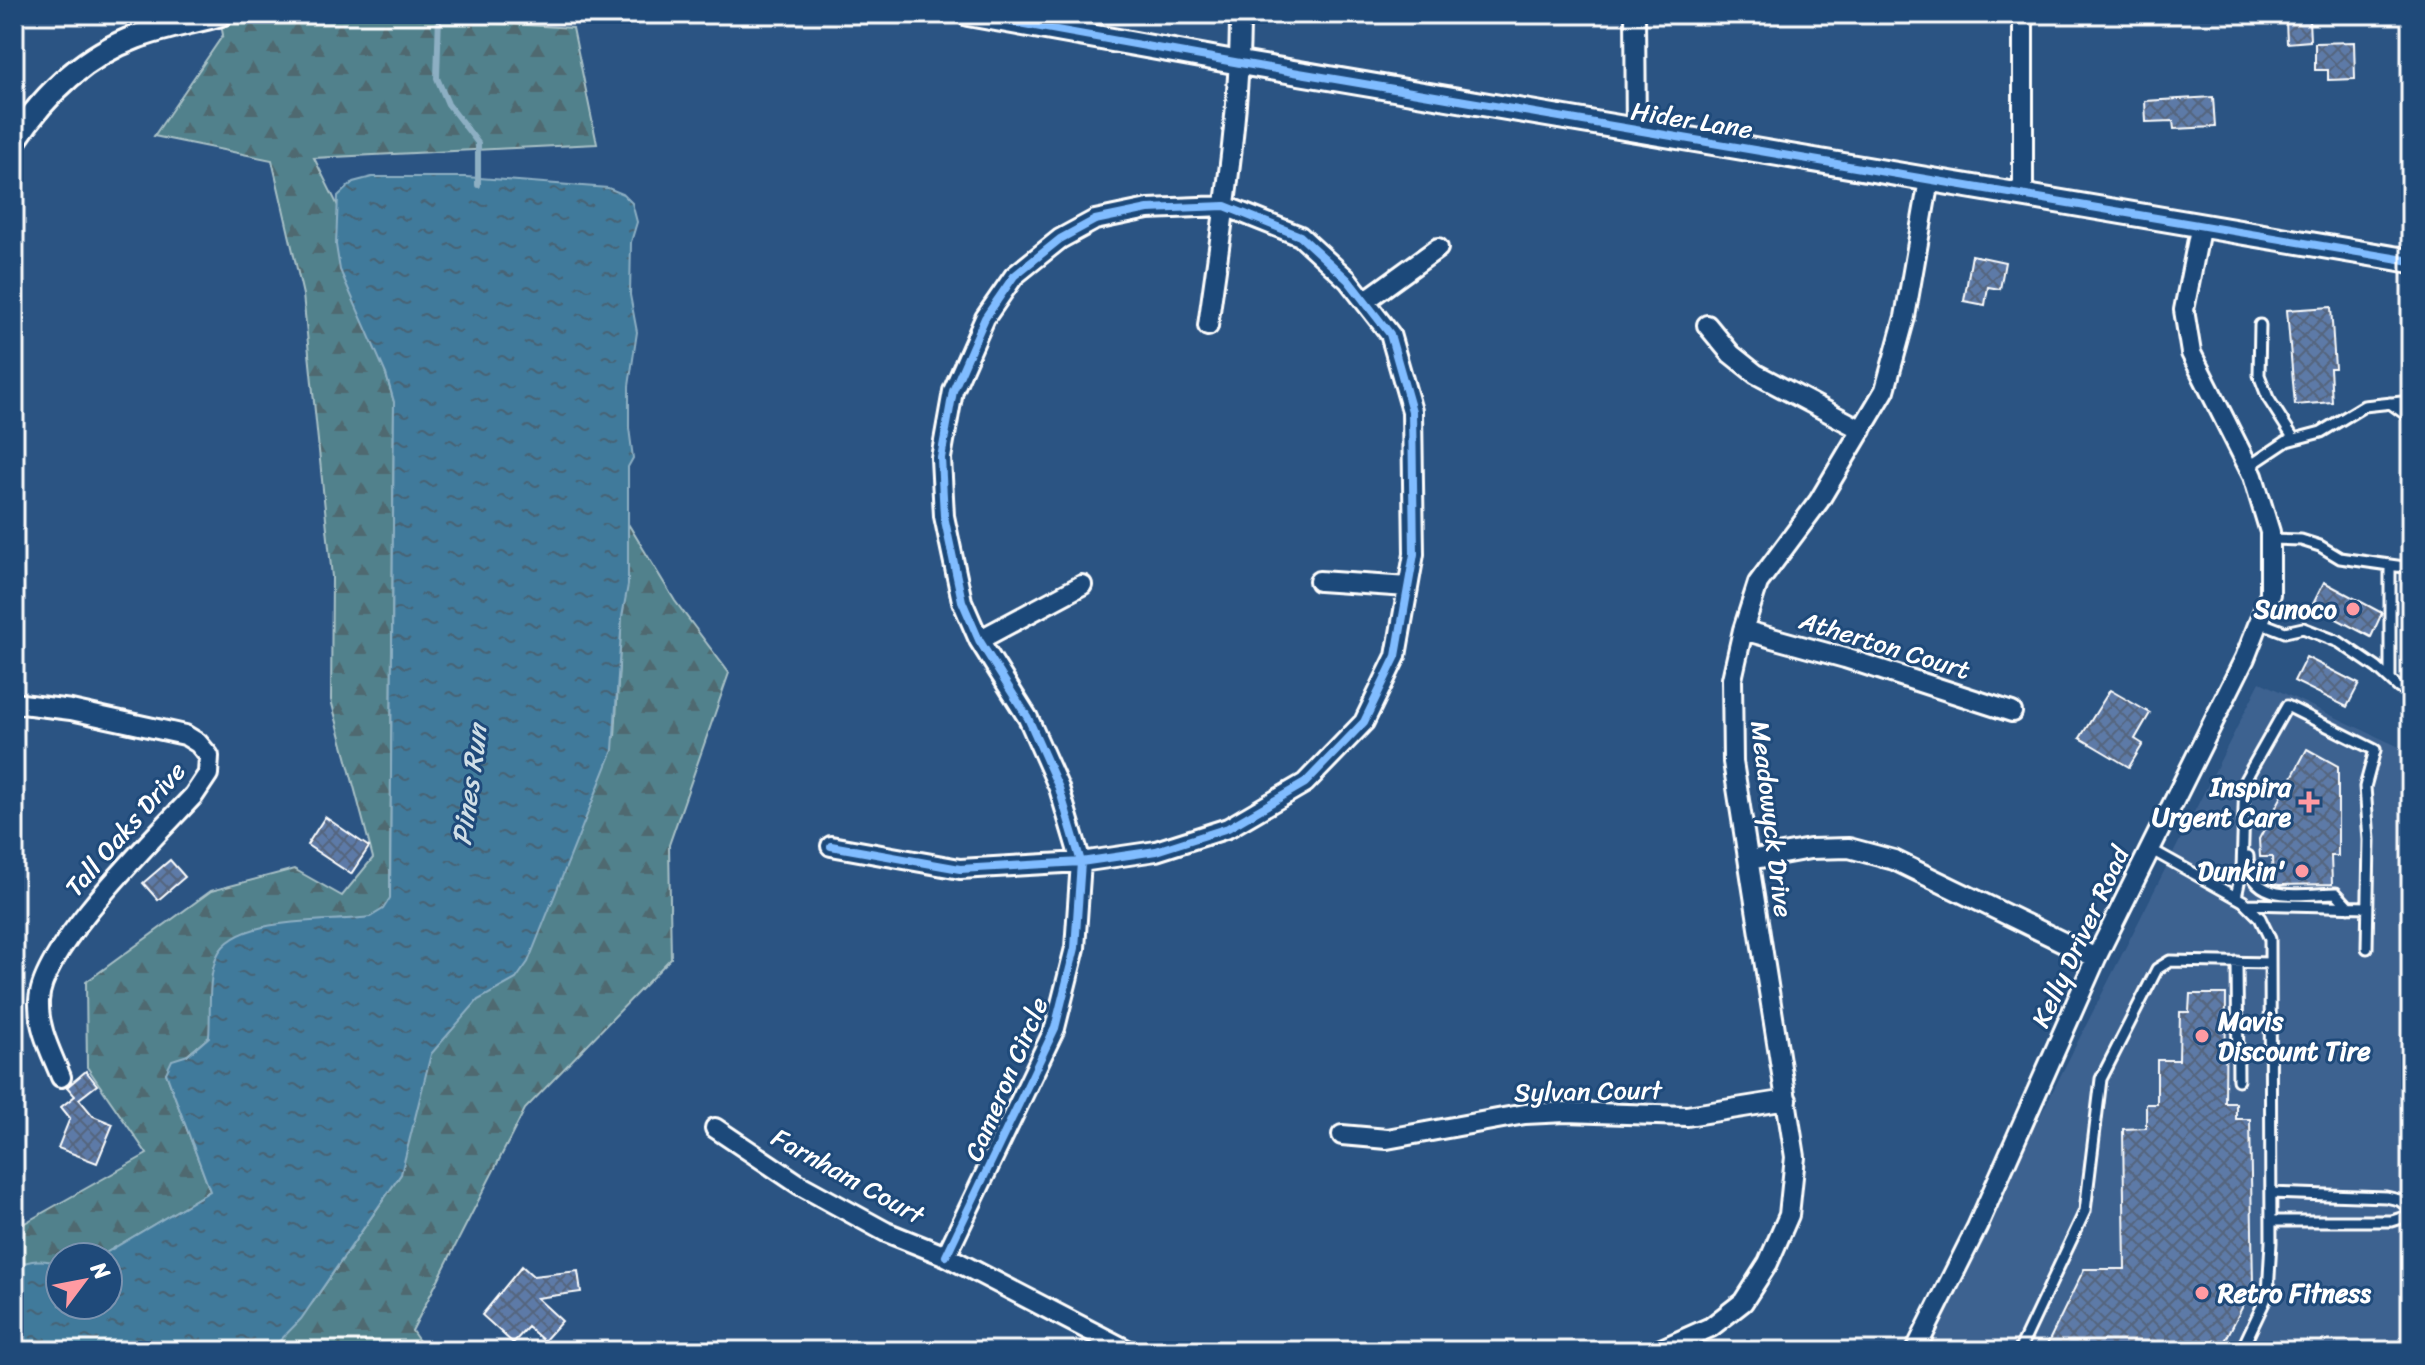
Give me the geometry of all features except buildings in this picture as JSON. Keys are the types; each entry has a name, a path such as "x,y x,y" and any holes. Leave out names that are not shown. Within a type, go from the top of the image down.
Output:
{"street":[{"path":"14,141 28,119 57,86 97,55 136,37 221,14"},
{"name":"Hider Lane","path":"968,14 1636,131 2411,261"},
{"path":"1208,326 1240,63 1240,14"},
{"path":"1635,14 1636,131"},
{"path":"2023,14 2023,195"},
{"name":"Meadowyck Drive","path":"1657,1351 1711,1327 1743,1302 1768,1263 1789,1215 1795,1157 1733,762 1732,679 1758,583 1819,501 1885,390 1905,317 1929,180"},
{"name":"Cameron Circle","path":"946,1256 1055,1028 1075,948 1081,862 1059,788 1028,718 979,640 962,601 944,516 941,458 953,391 985,318 1014,276 1060,239 1095,220 1148,209 1225,206 1300,236 1348,280 1390,334 1412,411 1414,554 1396,656 1364,722 1305,783 1228,828 1156,851 1081,862"},
{"name":"Kelly Driver Road","path":"1915,1351 1977,1227 2096,958 2245,658 2270,594 2270,539 2262,504 2248,467 2191,353 2184,310 2201,224"},
{"path":"1365,301 1438,248"},
{"path":"1707,325 1731,354 1756,374 1862,430"},
{"path":"1319,581 1408,587"},
{"path":"979,640 1082,585"},
{"name":"Atherton Court","path":"1743,630 1845,658 2012,712"},
{"name":"Tall Oaks Drive","path":"14,703 71,710 185,735 198,743 209,756 208,774 194,795 87,912 50,965 39,997 40,1025 61,1077"},
{"path":"831,846 960,869 1081,862"},
{"path":"1749,860 1810,849 1849,848 1894,860 2096,958"},
{"name":"Sylvan Court","path":"1342,1135 1387,1139 1525,1114 1566,1112 1687,1116 1787,1100"},
{"name":"Farnham Court","path":"715,1128 800,1185 886,1232 946,1256 1129,1351"}],"lane":[{"path":"2260,325 2259,375 2268,398 2294,439"},
{"path":"2248,467 2287,441 2321,432 2364,406 2411,401"},
{"path":"2390,403 2411,418"},
{"path":"2270,539 2301,540 2320,546 2340,558 2411,568"},
{"path":"2390,565 2390,679"},
{"path":"2259,622 2285,632 2303,628 2339,642 2399,688 2411,692"},
{"path":"2236,897 2242,869 2245,780 2287,706 2375,750 2365,787 2369,840 2367,948"},
{"path":"2245,780 2248,863 2252,879 2263,890 2286,894 2336,893 2349,907"},
{"path":"2150,849 2247,904 2260,918 2270,939 2271,1221 2268,1294 2241,1351"},
{"path":"2247,904 2367,907"},
{"path":"2019,1351 2085,1211 2101,1079 2157,969 2170,961 2270,963"},
{"path":"2237,962 2238,1080"},
{"path":"2271,1193 2386,1197 2399,1200 2411,1209"},
{"path":"2271,1221 2392,1221 2411,1215"}],"shaded area":[{"path":"2260,682 2410,752 2408,792 2402,809 2404,1351 1921,1351"}],"green space":[{"path":"219,14 352,14 573,28 597,144 314,158 338,206 394,402 390,897 615,737 627,522 675,601 729,673 669,845 671,958 525,1109 412,1331 426,1351 270,1351 313,1302 401,1174 209,1037 166,1073 210,1191 124,1242 44,1241 44,1321 124,1321 124,1315 185,1351 14,1351 14,1229 147,1154 87,1067 86,982 211,891 294,869 342,896 373,858 331,700 332,577 303,295 272,160 154,136 223,35"}],"water":[{"path":"372,177 466,177 608,188 623,194 632,203 637,222 631,242 630,295 637,332 629,386 633,458 628,467 628,585 622,617 613,750 528,962 516,979 478,1000 431,1054 401,1174 301,1319 270,1351 14,1351 14,1266 44,1261 44,1321 124,1321 124,1242 210,1191 166,1073 172,1060 188,1055 209,1037 212,975 217,956 227,943 243,933 286,923 370,917 383,909 390,898 394,402 386,374 340,270 336,245 338,196 353,182"}],"waterway":[{"name":"Pines Run","path":"439,14 437,78 448,104 478,143 478,185"}],"cycle path":[{"path":"968,14 1240,63 2411,261"},
{"path":"831,846 960,869 1081,862 1156,851 1228,828 1305,783 1364,722 1396,656 1414,554 1412,411 1390,334 1348,280 1300,236 1225,206 1148,209 1095,220 1060,239 1014,276 985,318 953,391 941,458 944,516 962,601 979,640 1028,718 1059,788 1081,862 1075,948 1055,1028 946,1256"}],"place":[{"name":"Sunoco","path":"2353,609"},
{"name":"Inspira Urgent Care","path":"2309,802"},
{"name":"Dunkin'","path":"2302,871"},
{"name":"Mavis Discount Tire","path":"2202,1036"},
{"name":"Retro Fitness","path":"2202,1293"}]}
